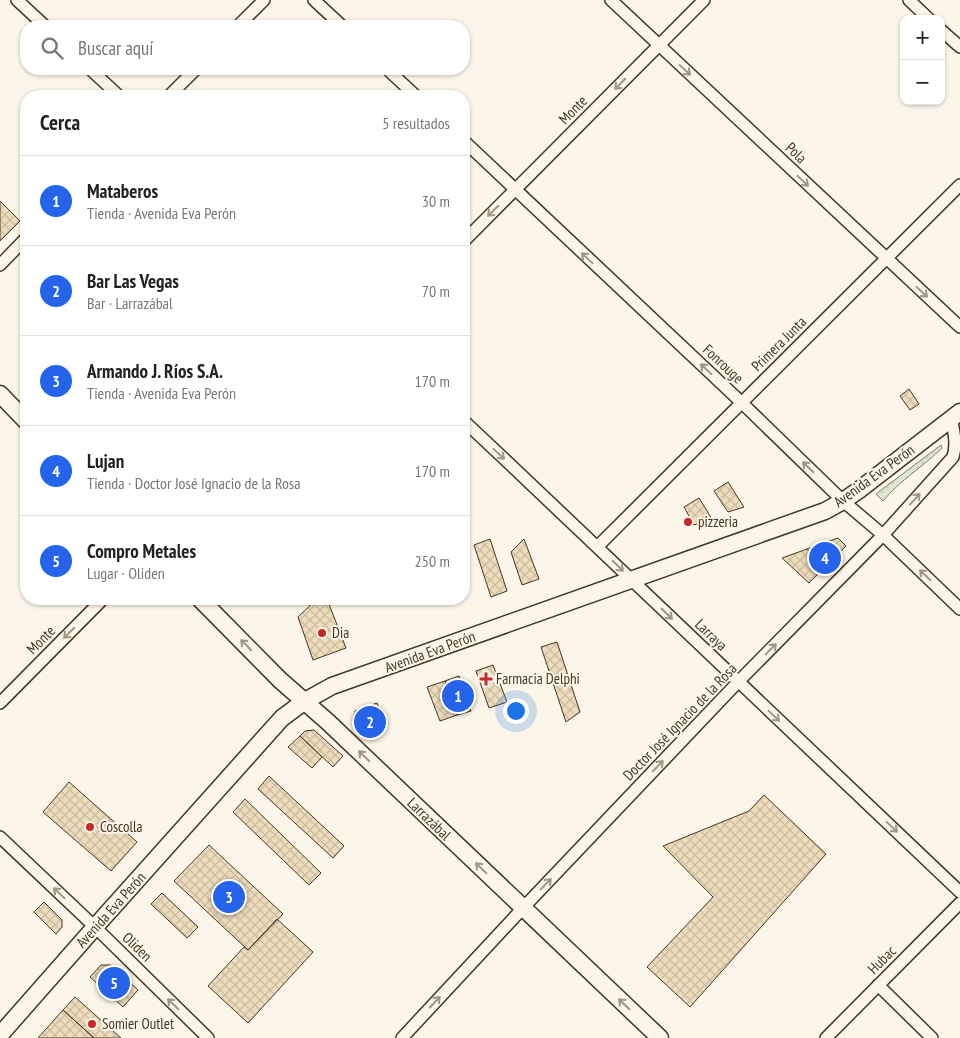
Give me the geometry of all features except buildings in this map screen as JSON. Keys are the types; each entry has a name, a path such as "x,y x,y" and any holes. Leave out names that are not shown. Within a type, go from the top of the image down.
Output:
{"main road":[{"path":"0,394 20,415"},
{"name":"Avenida Eva Perón","path":"0,1035 282,718 305,701 332,686 825,511 843,501 956,415"},
{"name":"Larrazábal","path":"206,605 280,680 305,701 660,1038"}],"street":[{"path":"16,0 38,20"},
{"path":"244,20 264,0"},
{"path":"314,0 336,20"},
{"name":"Pola","path":"611,0 960,327"},
{"name":"Monte","path":"470,235 704,0"},
{"path":"909,0 926,15"},
{"path":"945,34 960,47"},
{"path":"96,75 113,90"},
{"path":"175,90 190,75"},
{"path":"393,75 410,90"},
{"name":"Fonrouge","path":"470,148 741,402 843,501 960,609"},
{"name":"Primera Junta","path":"598,546 960,185"},
{"path":"0,265 20,244"},
{"name":"Doctor José Ignacio de la Rosa","path":"402,1038 738,682 883,536 953,457 956,447 956,415"},
{"name":"Larraya","path":"470,427 598,546 738,682 960,892"},
{"name":"Monte","path":"0,703 97,605"},
{"name":"Oliden","path":"0,837 208,1038"},
{"name":"Hubac","path":"826,1038 960,903"},
{"path":"878,984 932,1038"}],"green space":[{"path":"941,445 942,448 883,501 876,494"}],"place":[{"name":"pizzeria","path":"688,522"},
{"name":"Lujan","path":"825,558"},
{"name":"Dia","path":"322,633"},
{"name":"Farmacia Delphi","path":"486,679"},
{"name":"Mataberos","path":"458,696"},
{"name":"Bar Las Vegas","path":"370,722"},
{"name":"Coscolla","path":"90,827"},
{"name":"Armando J. Ríos S.A.","path":"229,897"},
{"name":"Compro Metales","path":"114,983"},
{"name":"Somier Outlet","path":"92,1024"}]}
